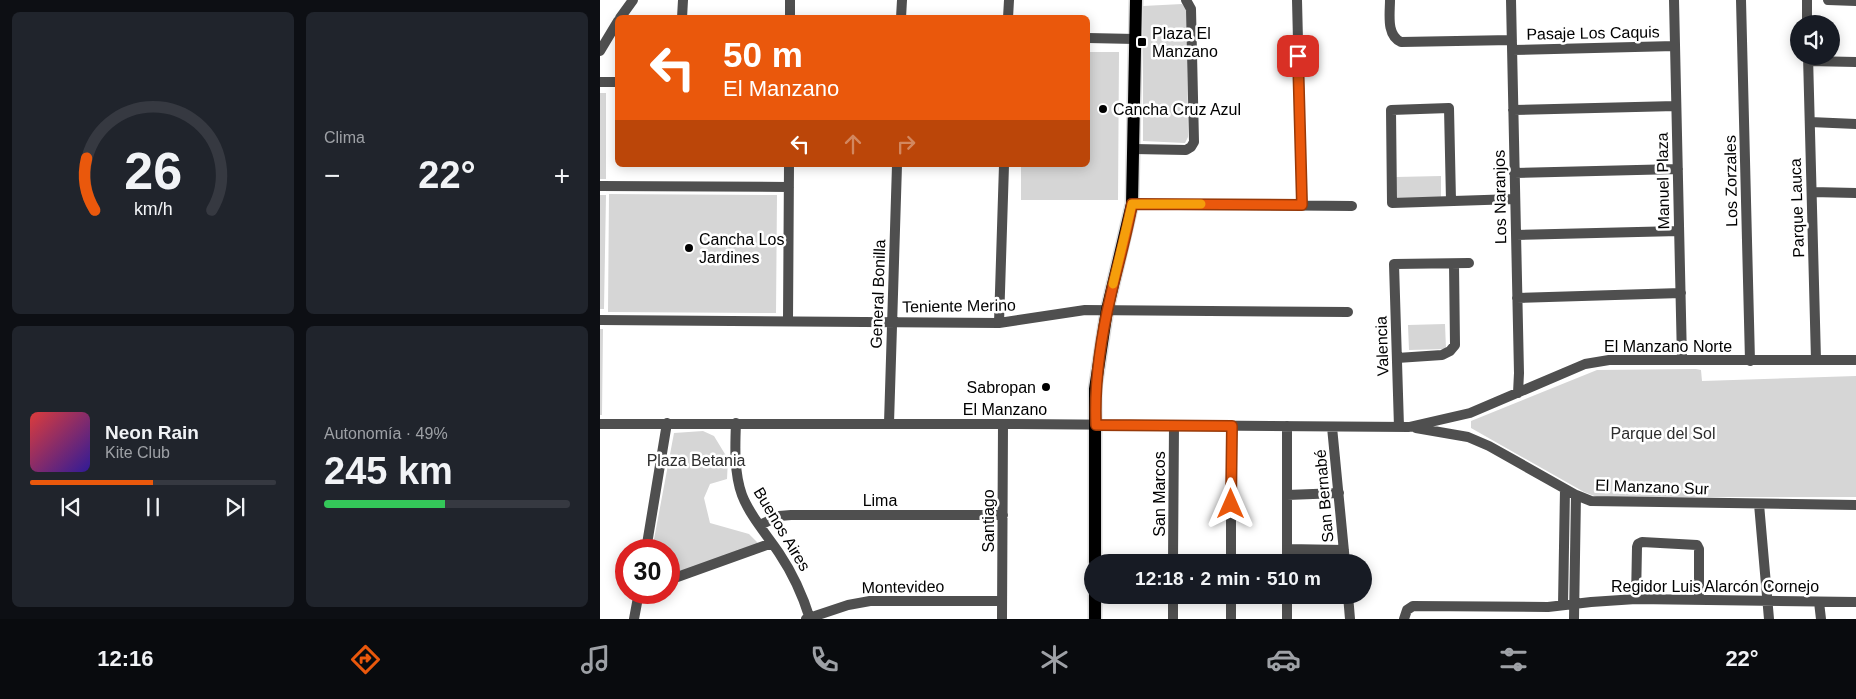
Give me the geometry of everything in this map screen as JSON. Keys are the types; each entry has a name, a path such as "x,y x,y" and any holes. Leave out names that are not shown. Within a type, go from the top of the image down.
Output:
{"main road":[{"path":"1096,554 1095,389 1107,310 1132,204 1136,0"},
{"path":"1095,604 1095,619"}],"street":[{"path":"622,15 633,0"},
{"path":"682,15 683,0"},
{"path":"790,0 790,15"},
{"path":"901,15 902,0"},
{"path":"1008,0 1008,15"},
{"path":"1134,149 1186,150 1194,142 1191,9 1186,0"},
{"path":"1297,0 1302,205"},
{"name":"Pasaje Los Caquis","path":"1390,0 1392,33 1401,42 1675,46"},
{"name":"Los Naranjos","path":"1511,0 1518,393"},
{"name":"Manuel Plaza","path":"1674,0 1682,360"},
{"name":"Los Zorzales","path":"1741,0 1750,361"},
{"path":"1807,0 1807,15"},
{"path":"1828,0 1856,1"},
{"path":"600,49 615,25"},
{"path":"1090,38 1136,40"},
{"path":"1840,61 1856,62"},
{"name":"Parque Lauca","path":"1808,65 1816,360"},
{"path":"600,82 615,82"},
{"path":"1513,110 1676,106"},
{"path":"1451,201 1449,108 1390,110 1392,203 1515,200"},
{"path":"1810,122 1856,124"},
{"path":"788,321 789,167"},
{"name":"General Bonilla","path":"889,423 897,167"},
{"path":"999,323 1004,167"},
{"path":"1514,173 1678,169"},
{"path":"600,186 789,187"},
{"path":"1812,192 1856,193"},
{"path":"1132,204 1352,206"},
{"path":"1516,235 1679,231"},
{"path":"1397,358 1442,355 1450,351 1455,344 1454,264 1469,263"},
{"name":"Valencia","path":"1404,427 1397,358 1394,264 1454,264"},
{"path":"1517,298 1680,293"},
{"name":"Teniente Merino","path":"600,320 999,323 1022,321 1069,311 1348,312"},
{"name":"El Manzano Norte","path":"1461,416 1596,361 1856,360"},
{"path":"1461,416 1460,427 1463,436"},
{"name":"El Manzano","path":"1404,427 1461,416"},
{"path":"648,539 667,422"},
{"name":"El Manzano","path":"600,424 667,422 1404,427 1463,436"},
{"name":"Buenos Aires","path":"736,423 739,485 745,502 795,582 809,619"},
{"name":"Santiago","path":"1002,619 1003,424"},
{"name":"San Marcos","path":"1173,554 1174,425"},
{"path":"1231,554 1232,426"},
{"path":"1287,426 1287,554"},
{"name":"San Bernabé","path":"1332,427 1344,554"},
{"name":"El Manzano Sur","path":"1463,436 1490,446 1576,496 1599,502 1856,505"},
{"path":"1563,606 1565,489"},
{"path":"1287,494 1339,493"},
{"path":"1574,619 1576,496"},
{"path":"1759,504 1769,619"},
{"name":"Lima","path":"760,525 772,518 785,515 1003,515"},
{"path":"1636,599 1637,547 1642,542 1697,545 1699,549 1699,600"},
{"path":"680,576 772,543"},
{"path":"1287,550 1344,550"},
{"name":"Regidor Luis Alarcón Cornejo","path":"1404,619 1407,610 1413,606 1563,606 1636,599 1856,602"},
{"name":"Montevideo","path":"809,619 855,603 870,601 1002,602"},
{"path":"1820,602 1821,619"},
{"path":"634,619 637,604"},
{"path":"1173,604 1173,619"},
{"path":"1231,604 1231,619"},
{"path":"1287,604 1287,619"},
{"path":"1349,604 1350,619"}],"green space":[{"path":"1182,4 1187,10 1188,137 1185,143 1143,141 1143,6"},
{"name":"Cancha Cruz Azul","path":"1090,52 1119,52 1118,200 1021,200 1021,167 1090,167"},
{"path":"600,93 606,93 606,179 600,179"},
{"path":"1441,176 1441,199 1396,200 1396,177"},
{"name":"Cancha Los Jardines","path":"609,194 777,195 776,313 608,312"},
{"path":"600,195 606,195 604,309 600,309"},
{"path":"1445,324 1446,349 1409,350 1408,325"},
{"path":"600,329 603,329 602,415 600,415"},
{"name":"Parque del Sol","path":"1597,370 1701,370 1702,381 1856,376 1856,497 1597,497 1584,492 1471,428 1471,421"},
{"name":"Plaza Betania","path":"703,431 714,436 728,459 727,479 710,484 704,498 710,523 749,534 760,545 680,572 680,539 654,539 674,433"}],"slow traffic":[{"path":"1113,284 1132,204 1201,204"}],"place":[{"name":"Plaza El Manzano","path":"1142,42"},
{"name":"Cancha Cruz Azul","path":"1103,109"},
{"name":"Cancha Los Jardines","path":"689,248"},
{"name":"Sabropan","path":"1046,387"}],"route":[{"path":"1231,504 1232,426 1096,425 1095,389 1099,357 1110,295 1132,204 1302,205 1298,56"}]}
